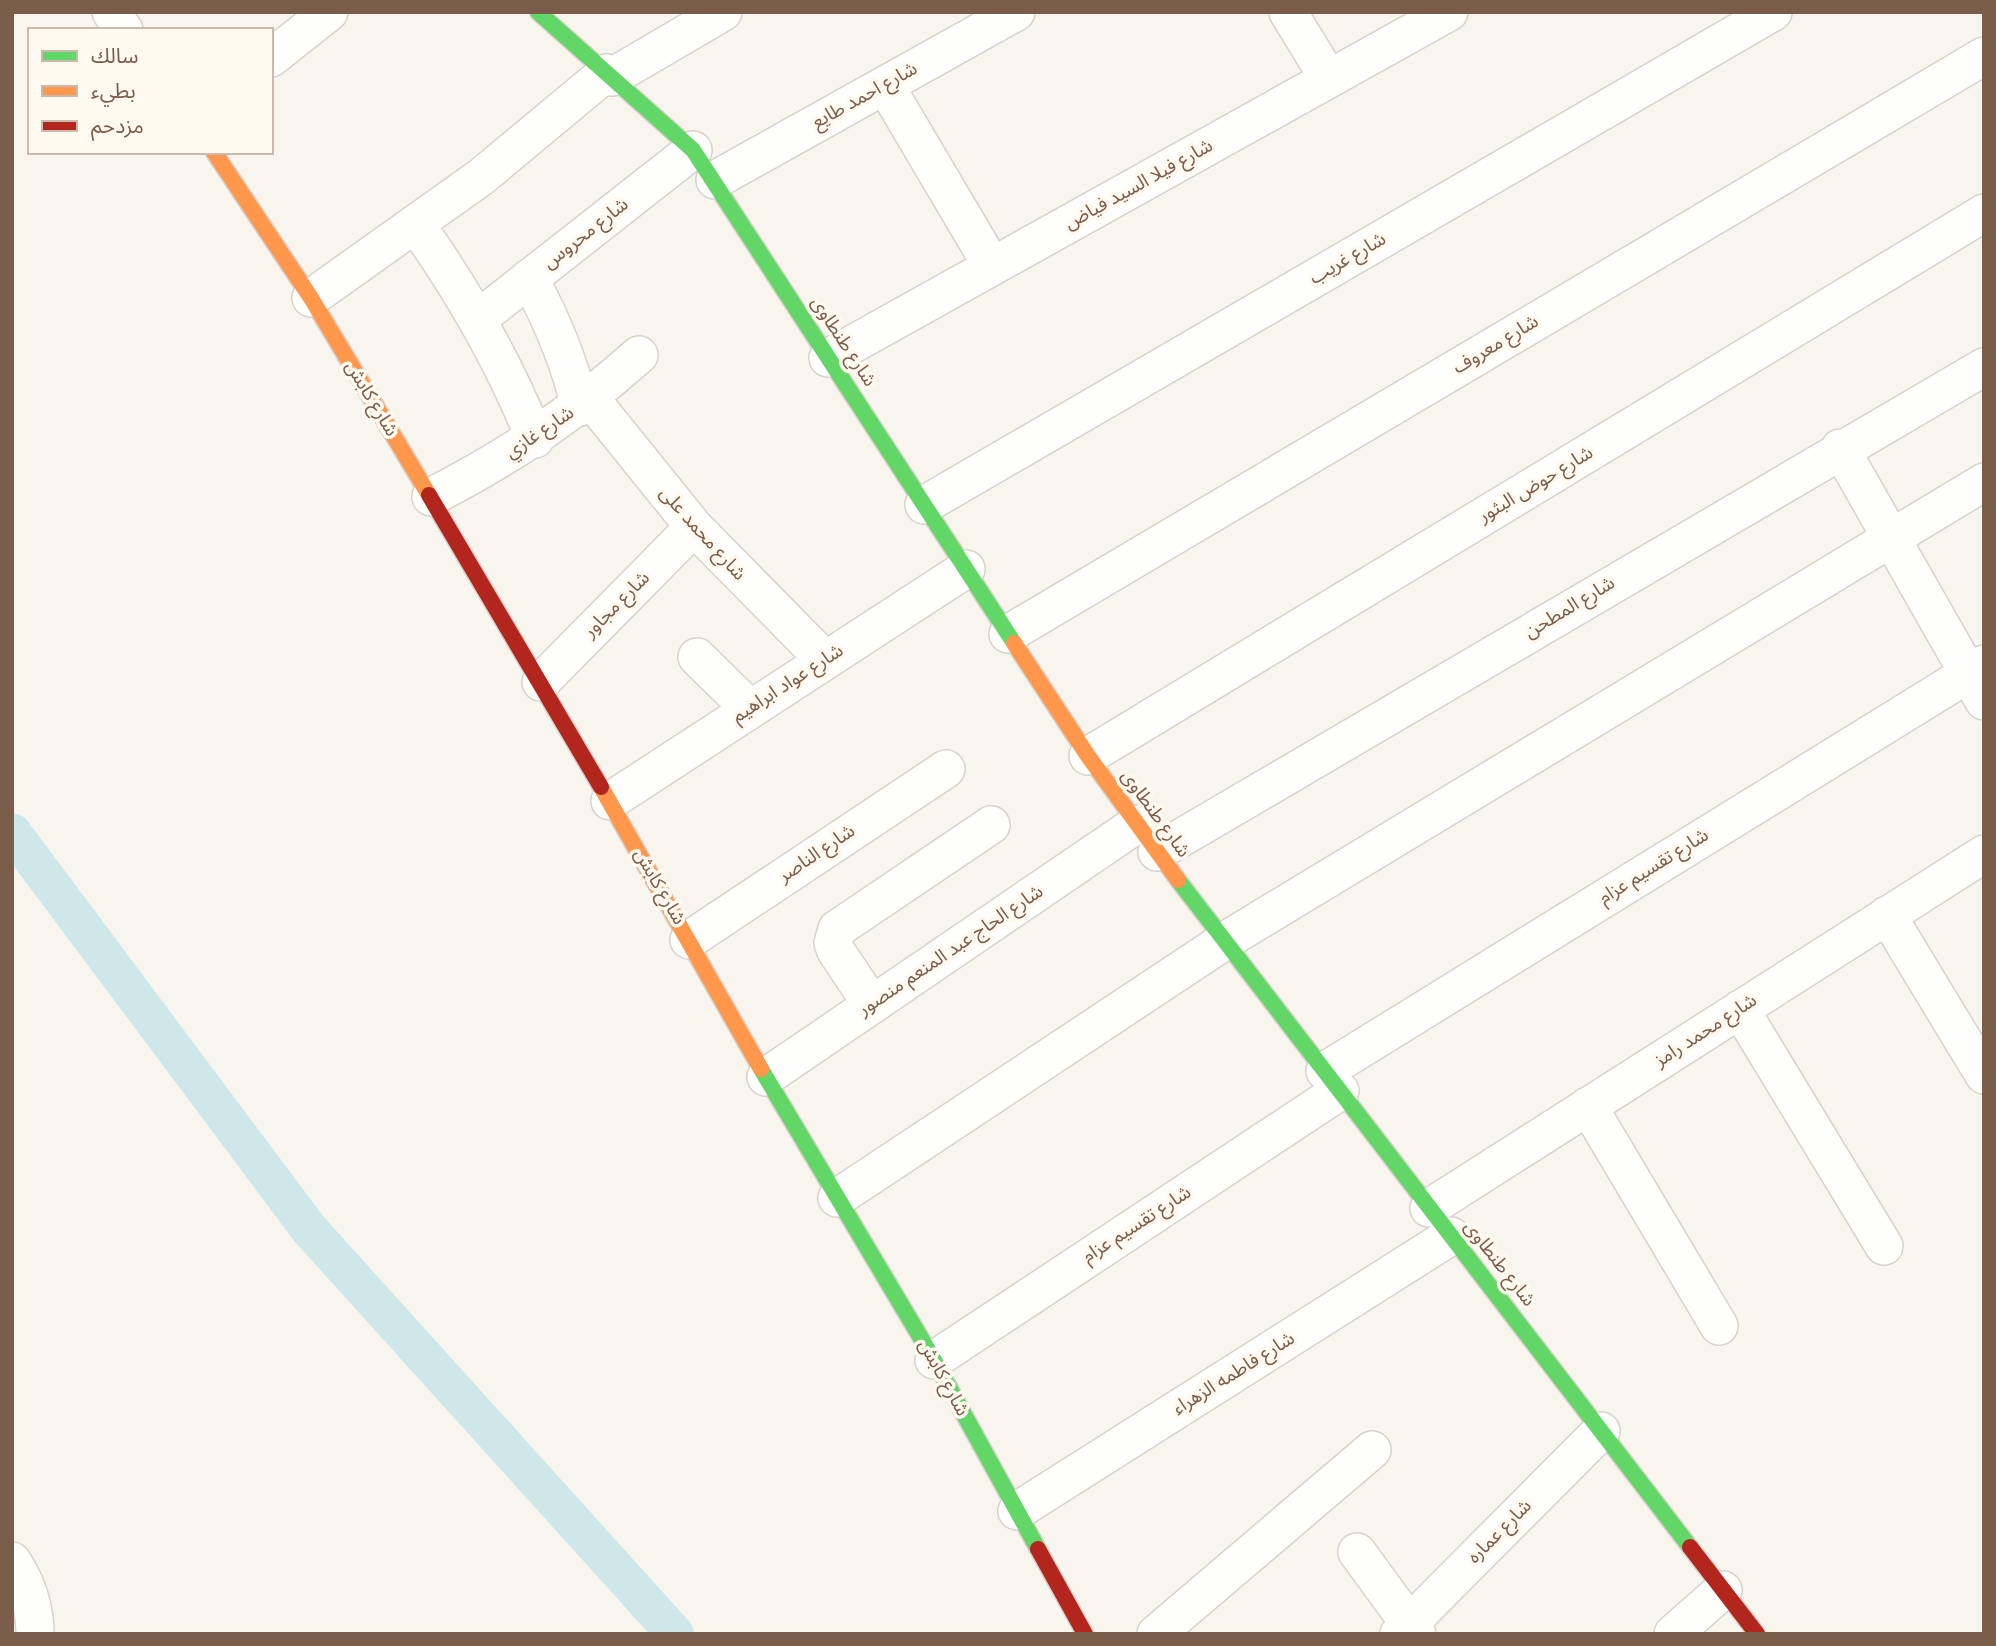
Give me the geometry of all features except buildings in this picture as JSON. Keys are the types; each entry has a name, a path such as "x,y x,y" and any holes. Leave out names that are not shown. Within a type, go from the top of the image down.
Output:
{"street":[{"path":"111,12 123,28"},
{"path":"273,56 329,12"},
{"name":"شارع طنطاوى","path":"538,12 609,75 658,113 693,150 1088,756 1223,942 1333,1081 1757,1634"},
{"path":"311,299 416,226 609,75 723,12"},
{"name":"شارع احمد طايع","path":"715,180 1016,12"},
{"path":"1288,12 1329,79"},
{"name":"شارع فيلا السيد فياض","path":"828,358 1449,12"},
{"name":"شارع غريب","path":"924,505 1773,12"},
{"name":"شارع معروف","path":"1008,634 1984,56"},
{"path":"885,85 992,266"},
{"name":"شارع محروس","path":"479,318 693,150"},
{"name":"شارع كابش","path":"215,154 311,299 541,682 765,1077 933,1360 1085,1634"},
{"name":"شارع حوض البثور","path":"1088,756 1984,214"},
{"path":"416,226 479,318 511,381 535,439"},
{"path":"529,278 552,321 585,403"},
{"name":"شارع غازي","path":"430,497 535,439 585,403 639,355"},
{"name":"شارع المطحن","path":"1147,838 1984,367"},
{"name":"شارع محمد على","path":"585,403 694,527 825,660"},
{"path":"1840,448 1891,538 1979,679"},
{"path":"837,1198 1223,942 1984,482"},
{"name":"شارع مجاور","path":"541,682 694,527"},
{"name":"شارع عواد ابراهيم","path":"610,801 966,569"},
{"path":"697,657 751,709"},
{"name":"شارع تقسيم عزام","path":"933,1360 1333,1081 1979,679"},
{"name":"شارع الناصر","path":"689,940 946,769"},
{"path":"872,1005 836,951 833,943 837,929 991,825"},
{"name":"شارع الحاج عبد المنعم منصور","path":"765,1077 872,1005 1147,838"},
{"name":"شارع محمد رامز","path":"1440,1222 1588,1107 1984,854"},
{"path":"1887,915 1984,1075"},
{"path":"1740,1009 1884,1246"},
{"path":"1588,1107 1719,1326"},
{"name":"شارع فاطمه الزهراء","path":"1017,1511 1440,1222"},
{"name":"شارع عماره","path":"1409,1630 1601,1431"},
{"path":"1156,1634 1372,1450"},
{"path":"1357,1552 1409,1630"},
{"path":"12,1561 21,1574 35,1617 35,1634"},
{"path":"1673,1634 1723,1590"}],"waterway":[{"path":"12,832 309,1229 675,1634"}],"traffic: fast":[{"path":"538,12 693,150 1014,643"},
{"path":"1178,880 1690,1547"},
{"path":"761,1069 934,1360 1038,1549"}],"traffic: slow":[{"path":"215,154 311,298 429,495"},
{"path":"1014,643 1088,756 1178,880"},
{"path":"601,787 761,1069"}],"traffic: jam":[{"path":"429,495 601,787"},
{"path":"1690,1547 1757,1634"},
{"path":"1038,1549 1085,1634"}]}
